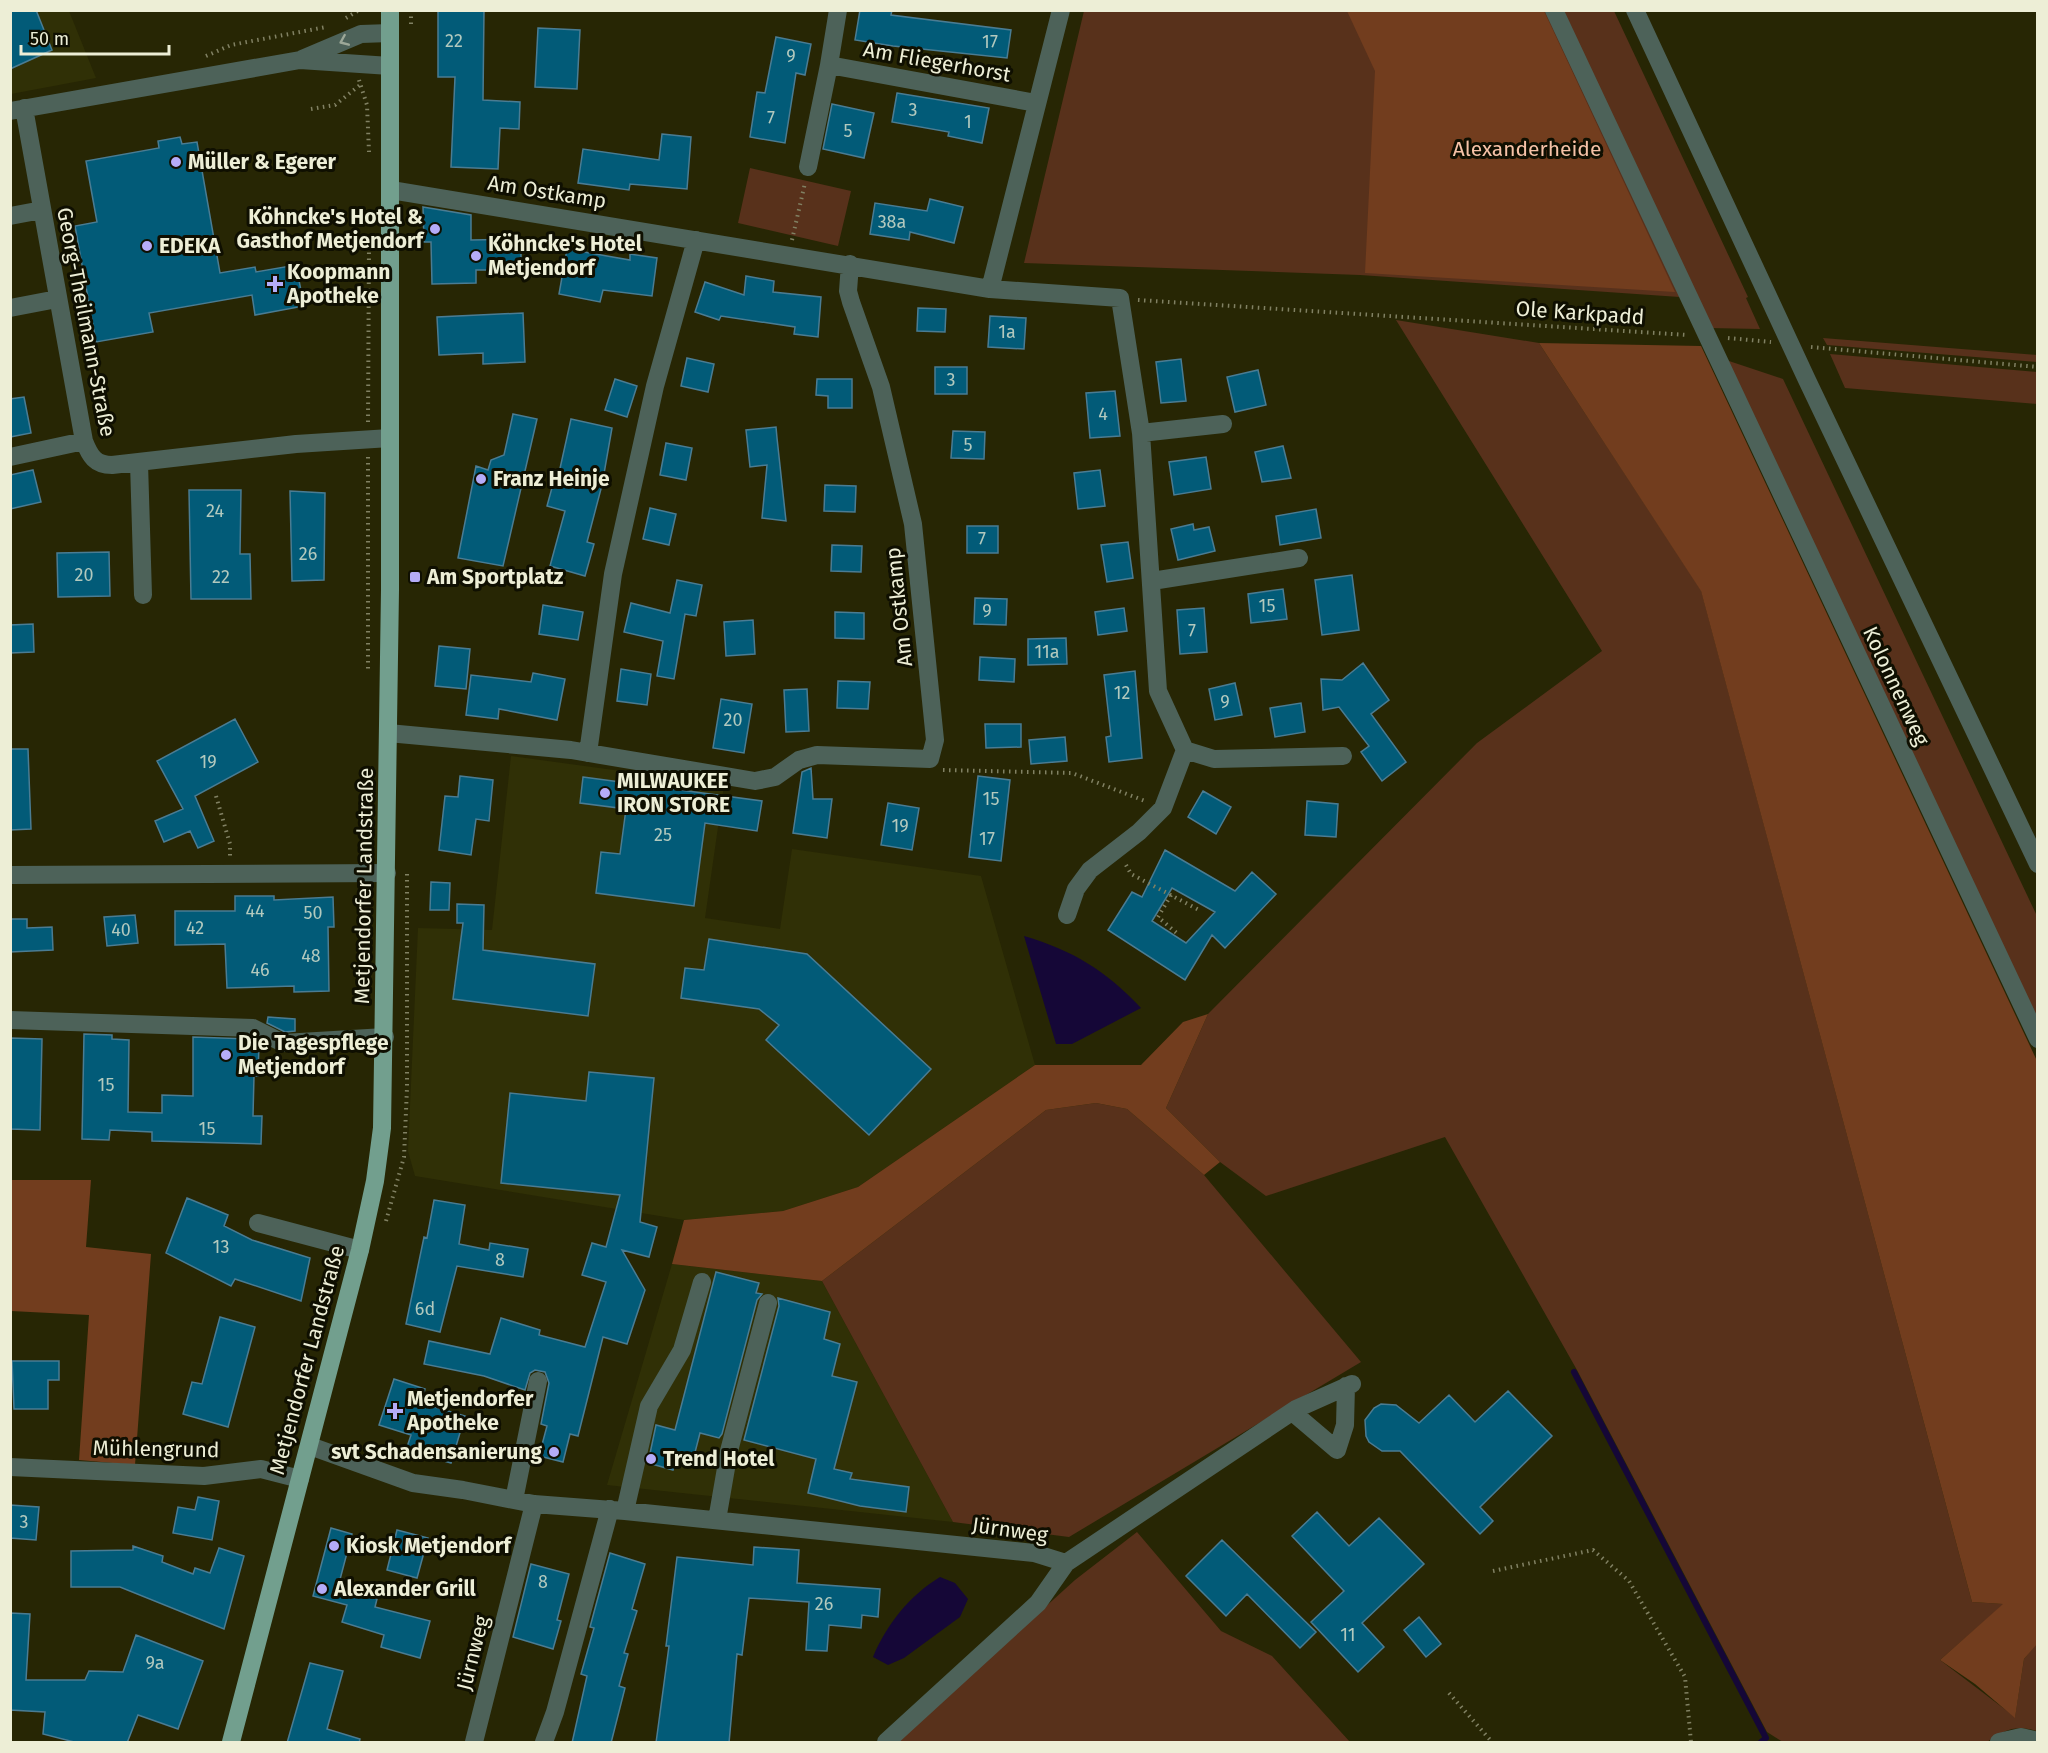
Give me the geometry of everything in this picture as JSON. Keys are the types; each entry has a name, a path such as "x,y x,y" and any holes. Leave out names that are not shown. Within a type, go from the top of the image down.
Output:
{"main road":[{"name":"Metjendorfer Landstraße","path":"231,1743 360,1250 382,1128 387,873 390,10"}],"street":[{"name":"Am Fliegerhorst","path":"808,167 838,10"},
{"name":"Am Fliegerhorst","path":"990,289 1061,10"},
{"name":"Kolonnenweg","path":"1554,10 2037,1040"},
{"path":"1635,10 2037,864"},
{"path":"17,110 300,60 361,34 390,33"},
{"path":"300,60 390,66"},
{"name":"Am Fliegerhorst","path":"829,65 1036,103"},
{"name":"Georg-Theilmann-Straße","path":"17,110 42,210 84,441 94,460 103,465 138,463 279,445 390,438"},
{"name":"Am Ostkamp","path":"391,190 850,264 848,291 881,387 913,524 935,740 930,759"},
{"path":"10,216 42,210"},
{"path":"588,753 613,574 655,386 696,240"},
{"path":"850,264 990,289 1120,298 1141,433 1158,691 1185,750 1163,808 1146,826 1090,870 1076,889 1066,915"},
{"path":"10,308 57,299"},
{"path":"1141,433 1223,424"},
{"path":"10,457 84,441"},
{"path":"138,463 143,595"},
{"path":"1152,581 1299,558"},
{"path":"388,733 588,753 755,781 775,777 799,760 817,755 930,759"},
{"path":"1185,750 1214,759 1343,756"},
{"path":"10,875 230,872 387,873"},
{"path":"10,1020 253,1028 283,1043 385,1037"},
{"path":"258,1223 360,1250"},
{"path":"544,1743 649,1406 682,1350 702,1282"},
{"path":"717,1520 729,1451 768,1303"},
{"path":"514,1500 537,1381"},
{"name":"Jürnweg","path":"310,1446 412,1483 534,1504 617,1510 1034,1553 1066,1563 1296,1409 1349,1385 1345,1425 1337,1450 1297,1416 1296,1409"},
{"name":"Mühlengrund","path":"10,1467 204,1476 261,1469 300,1479"},
{"name":"Jürnweg","path":"474,1743 534,1504"},
{"path":"886,1743 1038,1603 1066,1563"},
{"path":"1999,1743 2021,1737 2037,1741"}],"path":[{"path":"311,109 335,105 360,85 367,105 370,161"},
{"path":"789,255 808,167"},
{"path":"368,673 370,239"},
{"name":"Ole Karkpadd","path":"1120,298 1706,336 2037,367"},
{"path":"930,759 944,771 1072,773 1163,808"},
{"path":"216,796 230,844 230,872"},
{"path":"1116,849 1131,874 1199,910"},
{"path":"1171,895 1158,917 1179,935"},
{"path":"1493,1571 1593,1551 1629,1581 1685,1677 1691,1743"},
{"path":"1449,1693 1492,1743"}],"shaded area":[{"path":"11,11 69,11 96,78 11,94"},
{"path":"511,756 724,785 705,918 780,929 792,849 981,876 1035,1065 858,1187 783,1211 684,1220 415,1176 408,1151 418,928 492,930"},
{"path":"1024,936 1058,948 1088,963 1115,983 1141,1008 1072,1044 1056,1044"},
{"path":"672,1264 822,1281 953,1522 607,1485"},
{"path":"940,1577 955,1583 968,1599 960,1617 904,1658 888,1665 873,1657 885,1633 900,1612 918,1593"}],"green space":[{"path":"1084,11 1614,11 1748,297 1746,298 1760,329 1709,328 1694,298 1360,275 1024,263"},
{"name":"Alexanderheide","path":"1347,11 1544,11 1675,292 1365,273 1375,71"},
{"path":"750,168 851,191 838,246 738,223"},
{"path":"1396,320 1539,343 1701,590 1972,1602 2004,1604 1940,1660 2015,1717 2024,1659 2037,1643 2037,1731 2023,1728 2011,1729 1987,1742 1783,1742 1767,1732 1577,1370 1445,1137 1266,1196 1220,1162 1166,1108 1208,1014 1477,743 1602,651"},
{"path":"1823,338 2037,355 2037,362 1827,345"},
{"path":"1539,343 1701,346 2037,1061 2038,1643 2024,1659 2015,1718 1975,1684 1940,1660 2003,1604 1972,1602 1701,591"},
{"path":"1830,354 2037,372 2037,404 1845,388"},
{"path":"1723,359 1783,379 2037,916 2037,1024"},
{"path":"1208,1014 1166,1108 1220,1162 1204,1175 1127,1109 1096,1103 1046,1110 822,1281 672,1264 684,1220 783,1211 858,1187 1035,1065 1141,1065 1183,1022"},
{"path":"1096,1103 1127,1109 1204,1175 1361,1362 1069,1537 953,1522 822,1281 1046,1110"},
{"path":"11,1180 91,1180 86,1247 151,1254 135,1465 79,1460 89,1315 11,1311"},
{"path":"1137,1532 1221,1631 1272,1656 1350,1742 896,1742 1075,1580"}],"building":[{"path":"10,10 36,10 52,50 10,69"},
{"path":"438,10 484,10 483,100 520,102 519,129 500,128 498,169 451,167 455,77 438,77"},
{"path":"860,10 892,10 891,15 1011,30 1007,58 855,40"},
{"path":"538,28 580,30 577,89 535,87"},
{"path":"776,37 811,44 805,75 796,73 785,143 750,137 757,92 765,93"},
{"path":"897,93 989,108 982,143 948,136 949,132 892,122"},
{"path":"832,104 874,113 864,158 823,149"},
{"path":"662,134 691,137 687,189 630,184 629,190 578,183 583,149 659,160"},
{"name":"EDEKA","path":"180,137 182,144 197,142 220,273 255,267 256,272 296,265 304,306 255,315 252,295 149,313 153,332 96,342 75,226 97,222 86,161 159,148 158,141"},
{"path":"930,199 963,207 954,243 910,232 909,240 870,234 875,203 927,211"},
{"name":"Köhncke's Hotel Metjendorf","path":"423,207 471,215 471,240 521,239 521,270 476,270 476,283 432,284 431,242 424,242"},
{"path":"567,249 630,260 630,254 657,258 652,296 603,290 600,302 559,294"},
{"path":"746,276 774,281 773,292 821,297 818,337 794,334 795,327 721,316 719,320 695,312 705,282 744,295"},
{"path":"918,308 946,309 945,332 917,331"},
{"path":"523,313 525,362 483,364 483,353 439,355 437,317"},
{"path":"990,316 1026,318 1024,349 988,347"},
{"path":"687,358 714,364 708,392 681,386"},
{"path":"1181,359 1186,401 1161,403 1156,362"},
{"path":"935,367 967,367 967,394 935,394"},
{"path":"1258,370 1266,405 1235,412 1227,377"},
{"path":"615,379 637,386 627,417 605,410"},
{"path":"817,379 852,379 852,408 828,408 828,396 816,395"},
{"path":"1115,391 1120,436 1090,438 1086,393"},
{"path":"24,397 31,433 10,437 10,399"},
{"path":"513,414 537,419 503,566 458,558 476,466 488,470 491,460 504,455"},
{"path":"571,419 612,428 602,485 587,542 594,544 585,576 550,566 565,511 547,506 556,473 559,473"},
{"path":"776,427 786,521 762,518 767,465 750,467 746,430"},
{"path":"953,431 985,432 984,459 951,458"},
{"path":"666,443 692,448 686,480 660,475"},
{"path":"1283,446 1291,478 1262,482 1255,452"},
{"path":"1206,457 1211,489 1174,495 1169,462"},
{"path":"33,470 41,502 10,509 10,475"},
{"path":"1100,470 1105,506 1078,509 1074,473"},
{"path":"825,485 856,486 855,512 824,511"},
{"path":"189,490 241,490 240,554 250,554 251,599 191,599"},
{"path":"290,491 325,493 324,580 292,581"},
{"path":"650,508 676,514 669,545 643,539"},
{"path":"1316,509 1321,538 1280,545 1276,516"},
{"path":"1193,524 1194,530 1209,527 1215,551 1178,560 1171,529"},
{"path":"967,526 998,526 998,553 967,553"},
{"path":"1128,542 1133,578 1107,582 1101,545"},
{"path":"832,545 862,546 861,572 831,571"},
{"path":"109,552 110,596 58,597 57,553"},
{"path":"1352,575 1359,630 1322,635 1315,580"},
{"path":"677,580 702,585 696,616 685,614 674,679 657,676 663,641 624,632 631,603 670,613"},
{"path":"1283,589 1287,619 1251,623 1248,594"},
{"path":"975,598 1007,599 1006,625 974,624"},
{"path":"543,605 583,612 578,640 539,634"},
{"path":"1124,608 1127,631 1098,635 1095,612"},
{"path":"1204,608 1207,652 1180,654 1177,610"},
{"path":"835,612 864,613 864,639 835,638"},
{"path":"753,620 755,654 726,656 724,622"},
{"path":"33,624 34,652 10,653 10,625"},
{"path":"1066,638 1067,664 1028,665 1028,639"},
{"path":"439,646 470,649 466,689 435,686"},
{"path":"980,657 1015,659 1014,682 979,680"},
{"path":"1363,663 1389,700 1371,714 1406,762 1382,781 1361,752 1369,746 1339,707 1323,710 1321,679 1342,680"},
{"path":"621,669 651,674 647,705 617,701"},
{"path":"1135,671 1142,758 1109,762 1106,737 1111,736 1104,675"},
{"path":"533,673 565,679 557,720 499,709 498,719 466,715 471,675 531,682"},
{"path":"838,681 870,682 868,709 837,708"},
{"path":"1235,683 1242,715 1215,720 1209,689"},
{"path":"807,689 809,731 786,732 784,690"},
{"path":"721,699 752,704 744,753 713,748"},
{"path":"1301,703 1305,732 1275,737 1270,708"},
{"path":"235,719 258,762 195,796 214,841 198,848 190,831 164,842 155,821 183,809 157,761"},
{"path":"985,724 1021,724 1021,747 986,748"},
{"path":"1065,737 1067,761 1031,764 1029,740"},
{"path":"10,749 28,749 31,829 10,830"},
{"path":"811,768 813,799 832,799 827,838 793,833 802,772"},
{"path":"460,776 493,780 489,821 476,819 471,855 439,850 445,796 458,797"},
{"path":"978,776 1010,780 1001,861 969,857"},
{"path":"583,777 762,801 757,831 705,823 694,906 596,893 601,852 620,854 626,809 580,803"},
{"path":"1203,791 1231,807 1216,834 1188,817"},
{"path":"1307,801 1338,804 1336,837 1305,835"},
{"path":"888,803 919,808 912,850 881,845"},
{"path":"1165,850 1235,891 1252,872 1276,894 1225,948 1212,935 1185,980 1108,930 1132,892 1142,897","holes":["1172,888 1215,912 1186,943 1152,921"]},
{"path":"431,882 450,883 449,910 430,910"},
{"path":"235,896 274,896 274,900 333,897 334,927 328,927 329,991 294,992 294,986 227,988 225,944 175,945 175,911 235,911"},
{"path":"457,904 484,905 483,950 595,964 588,1016 453,999 463,923 457,923"},
{"path":"135,915 138,943 107,946 104,917"},
{"path":"10,919 27,919 27,928 52,927 53,950 10,952"},
{"path":"709,939 807,954 931,1069 869,1135 766,1040 779,1025 759,1009 681,998 685,968 704,970"},
{"path":"268,1017 295,1019 295,1031 285,1032 267,1023"},
{"path":"84,1034 112,1035 112,1039 129,1040 128,1112 162,1113 162,1095 193,1096 193,1037 250,1039 259,1044 258,1076 254,1076 253,1116 262,1116 261,1144 152,1141 152,1132 110,1130 109,1140 82,1139"},
{"path":"10,1038 42,1039 40,1130 10,1129"},
{"path":"589,1072 654,1078 640,1222 657,1227 649,1257 622,1250 645,1290 627,1344 603,1337 578,1436 570,1434 563,1462 539,1456 547,1426 541,1424 549,1383 545,1372 535,1370 530,1373 525,1390 484,1376 424,1364 429,1341 490,1354 501,1318 540,1330 539,1335 585,1347 606,1282 582,1275 592,1243 606,1247 620,1195 501,1183 510,1093 586,1101"},
{"path":"187,1198 228,1215 224,1226 252,1240 310,1258 301,1301 235,1279 231,1286 166,1253"},
{"path":"434,1200 465,1205 459,1244 489,1250 490,1243 528,1249 523,1277 457,1266 440,1332 406,1324"},
{"path":"716,1272 759,1283 756,1293 762,1294 757,1300 722,1434 719,1438 700,1433 692,1464 676,1461 673,1470 648,1463 656,1425 675,1430"},
{"path":"778,1298 830,1312 824,1339 840,1344 832,1376 857,1382 834,1469 852,1473 850,1479 909,1487 906,1512 860,1506 808,1493 816,1459 744,1440 779,1306"},
{"path":"220,1317 255,1327 228,1427 183,1414 192,1382 202,1384"},
{"path":"12,1361 59,1361 59,1380 48,1380 48,1409 14,1409"},
{"path":"394,1379 425,1389 421,1403 465,1416 451,1463 406,1450 411,1435 379,1425"},
{"path":"1508,1391 1552,1436 1480,1507 1493,1521 1480,1534 1400,1451 1382,1451 1369,1442 1366,1436 1365,1420 1374,1408 1381,1404 1396,1405 1419,1423 1449,1395 1475,1422"},
{"path":"198,1497 219,1501 212,1540 173,1533 178,1507 195,1510"},
{"path":"10,1505 39,1507 36,1540 10,1538"},
{"path":"1317,1512 1349,1546 1379,1518 1424,1564 1362,1623 1384,1647 1358,1672 1311,1622 1344,1591 1292,1536"},
{"path":"331,1528 352,1534 338,1587 377,1599 375,1607 430,1621 420,1658 381,1647 384,1635 342,1622 347,1605 313,1596"},
{"path":"397,1530 428,1538 417,1578 387,1570"},
{"path":"1222,1540 1316,1632 1300,1648 1247,1594 1226,1616 1186,1576"},
{"path":"133,1546 163,1556 162,1562 193,1574 195,1568 210,1573 219,1548 244,1556 224,1629 120,1587 71,1587 71,1551 133,1550"},
{"path":"754,1547 799,1550 797,1583 880,1589 878,1617 862,1615 861,1628 829,1625 827,1651 806,1650 809,1602 749,1598 742,1655 737,1654 729,1743 656,1743 669,1646 666,1646 677,1557 753,1565"},
{"path":"610,1553 645,1564 632,1609 637,1611 624,1653 628,1654 619,1686 625,1688 611,1743 572,1743 587,1676 581,1674 594,1628 590,1627"},
{"path":"531,1564 569,1574 557,1620 561,1621 553,1649 513,1637"},
{"path":"10,1613 30,1614 26,1680 85,1680 89,1671 123,1672 136,1635 203,1661 178,1729 138,1715 127,1743 78,1743 43,1734 45,1712 10,1710"},
{"path":"1419,1617 1441,1644 1426,1657 1404,1630"},
{"path":"310,1663 343,1671 327,1729 360,1739 359,1743 287,1743"}],"waterway":[{"path":"1574,1372 1766,1738 1761,1742"}],"place":[{"name":"Müller & Egerer","path":"176,162"},
{"name":"Köhncke's Hotel & Gasthof Metjendorf","path":"435,229"},
{"name":"EDEKA","path":"147,246"},
{"name":"Köhncke's Hotel Metjendorf","path":"476,256"},
{"name":"Koopmann Apotheke","path":"275,284"},
{"name":"Franz Heinje","path":"481,479"},
{"name":"Am Sportplatz","path":"415,577"},
{"name":"MILWAUKEE IRON STORE","path":"605,793"},
{"name":"Die Tagespflege Metjendorf","path":"226,1055"},
{"name":"Metjendorfer Apotheke","path":"395,1411"},
{"name":"svt Schadensanierung","path":"554,1452"},
{"name":"Trend Hotel","path":"651,1459"},
{"name":"Kiosk Metjendorf","path":"334,1546"},
{"name":"Alexander Grill","path":"322,1589"}]}
